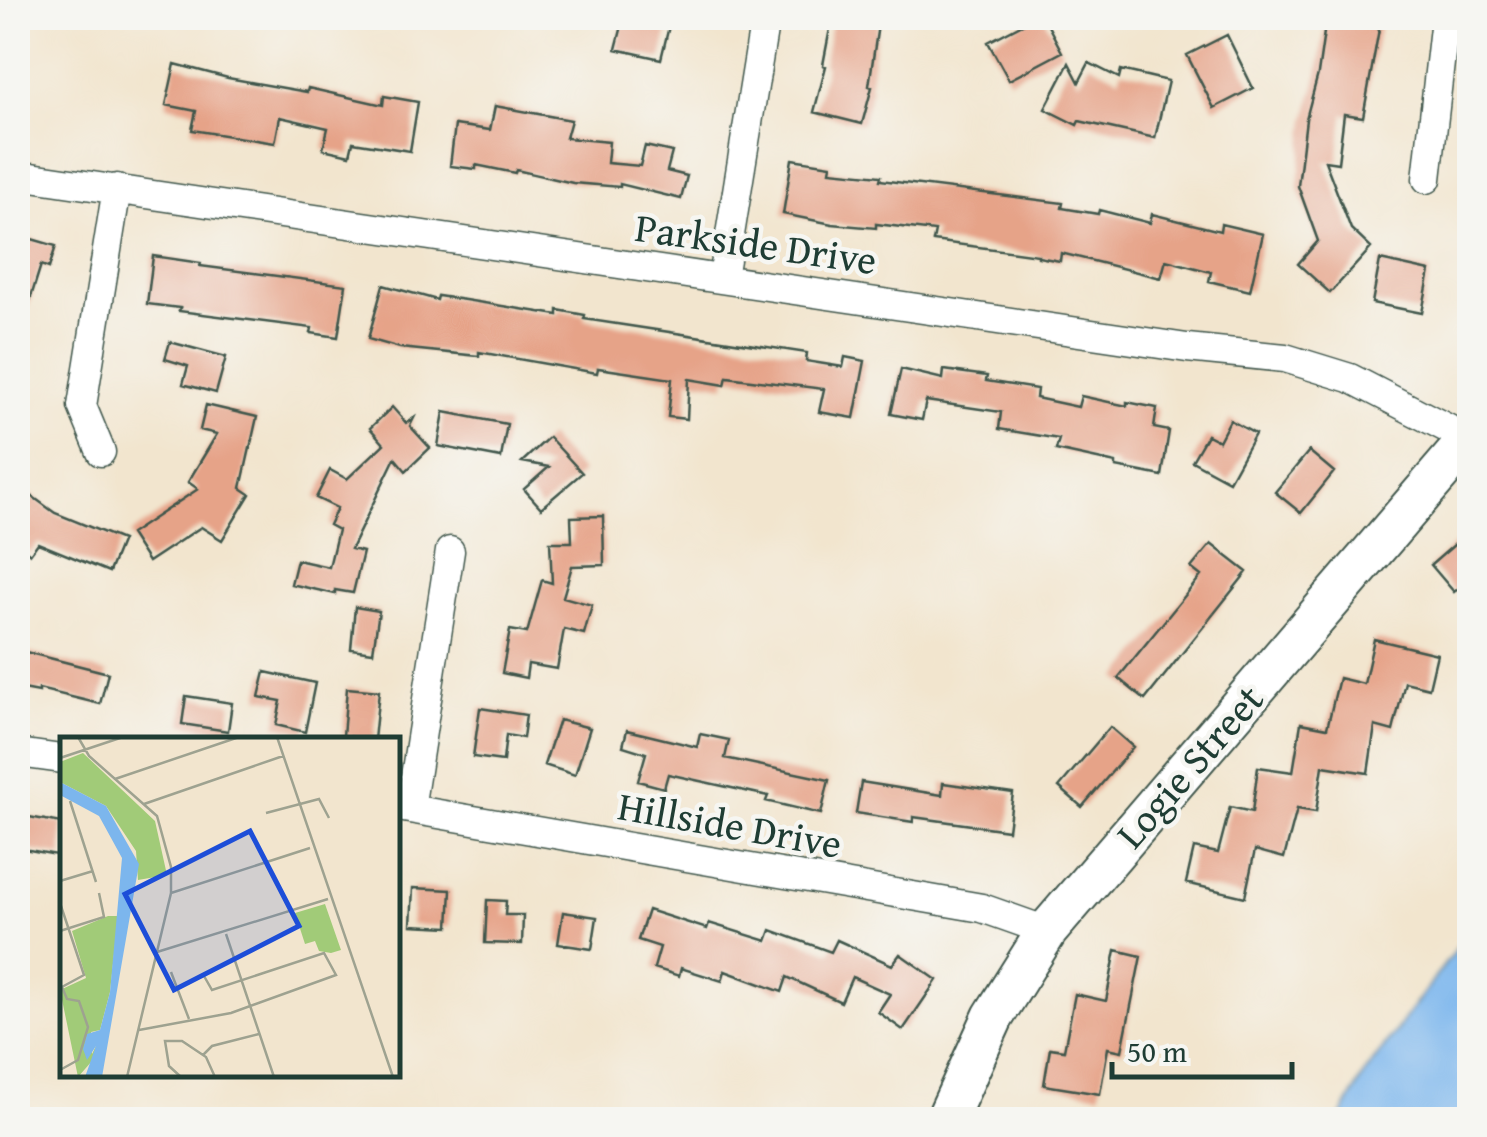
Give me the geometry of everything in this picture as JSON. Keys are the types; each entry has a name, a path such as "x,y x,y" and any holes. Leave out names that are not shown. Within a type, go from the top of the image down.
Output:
{"street":[{"path":"723,278 766,18"},
{"path":"1426,179 1445,18"},
{"name":"Parkside Drive","path":"18,174 1187,348 1285,358 1350,378 1469,438"},
{"path":"102,452 82,406 116,188"},
{"name":"Logie Street","path":"946,1120 994,1017 1046,932 1469,438"},
{"path":"404,808 450,552"},
{"path":"18,753 60,759"},
{"name":"Hillside Drive","path":"404,808 982,908 1046,932"}],"water":[{"path":"1469,931 1469,1119 1340,1119 1363,1076"}],"building":[{"path":"624,18 671,18 661,59 616,49"},
{"path":"832,18 879,18 869,86 872,87 862,124 814,112 826,66 823,65"},
{"path":"1034,18 1044,18 1062,52 1009,80 988,42"},
{"path":"1326,18 1381,18 1363,117 1344,114 1338,163 1325,161 1351,229 1371,248 1330,293 1298,264 1318,241 1298,186 1306,119 1318,74"},
{"path":"1227,35 1253,88 1214,108 1187,55"},
{"path":"1069,63 1079,82 1089,63 1119,78 1121,70 1168,81 1155,138 1079,121 1077,125 1045,109"},
{"path":"175,64 228,78 307,92 308,88 383,105 384,96 418,102 410,151 353,142 350,155 323,149 328,128 280,117 275,143 192,130 196,111 166,105"},
{"path":"495,106 571,120 566,138 609,142 607,163 640,166 645,146 672,152 667,171 687,176 681,199 620,184 573,183 516,170 515,173 476,165 476,169 450,166 455,125 490,130"},
{"path":"792,159 831,165 830,171 881,176 880,180 1063,203 1062,208 1098,214 1099,210 1150,223 1152,214 1220,231 1221,224 1263,234 1250,291 1209,281 1211,272 1166,260 1161,278 1061,253 1060,261 933,241 935,231 832,224 783,214"},
{"path":"18,235 56,246 49,268 41,265 22,326 18,326"},
{"path":"153,256 346,285 338,337 311,333 312,328 147,304"},
{"path":"1380,260 1430,271 1422,313 1372,303"},
{"path":"383,285 437,300 438,296 558,315 558,310 585,315 584,319 807,353 806,361 843,367 845,357 865,361 854,418 819,412 824,389 727,377 725,385 689,379 687,419 668,417 672,379 598,368 597,373 479,352 479,356 400,348 368,339"},
{"path":"170,342 226,357 216,393 183,384 188,366 165,359"},
{"path":"901,369 943,379 944,370 987,376 986,381 1037,389 1036,398 1078,407 1081,396 1157,408 1154,428 1169,431 1162,476 1056,450 1059,439 999,429 1001,412 926,401 922,420 891,414"},
{"path":"206,405 257,417 241,488 250,494 222,540 201,527 148,562 130,534 198,489 188,482 217,434 200,430"},
{"path":"392,407 406,423 414,418 410,426 430,448 406,471 395,458 351,549 363,552 353,593 335,590 335,594 291,584 297,560 329,567 338,530 329,525 337,508 316,498 330,470 347,479 384,444 370,428"},
{"path":"444,412 507,424 501,458 438,446"},
{"path":"1230,420 1255,434 1229,481 1192,461 1207,435 1219,441"},
{"path":"549,437 582,473 541,508 524,489 549,467 522,462"},
{"path":"1309,451 1334,472 1301,513 1275,492"},
{"path":"18,486 55,513 122,540 109,572 38,543 30,554 18,544"},
{"path":"603,516 604,565 572,566 563,597 592,605 584,634 564,629 557,669 528,664 526,678 502,673 510,630 527,633 542,580 552,583 550,542 572,542 571,517"},
{"path":"1470,531 1470,579 1454,592 1431,565"},
{"path":"1211,544 1247,572 1145,700 1118,678 1201,576 1191,568"},
{"path":"355,607 379,611 373,652 351,649"},
{"path":"1374,639 1437,654 1429,688 1405,682 1393,731 1375,726 1368,773 1323,766 1316,812 1297,809 1284,858 1255,850 1245,897 1186,883 1194,848 1218,853 1230,807 1252,812 1258,767 1293,772 1301,723 1327,728 1339,678 1364,684"},
{"path":"18,650 108,673 100,704 39,689 18,688"},
{"path":"265,672 315,683 305,732 276,725 281,701 259,697"},
{"path":"347,688 379,691 374,737 343,736"},
{"path":"186,696 232,703 228,731 182,724"},
{"path":"480,708 526,715 523,738 506,735 503,761 473,757"},
{"path":"559,720 590,728 575,775 544,765"},
{"path":"1110,727 1133,747 1082,807 1059,787"},
{"path":"627,730 697,747 700,734 729,740 725,758 829,780 821,814 766,801 768,796 668,774 664,788 638,781 646,753 623,746"},
{"path":"861,782 942,795 943,783 1013,793 1008,830 856,813"},
{"path":"18,815 60,823 60,856 18,848"},
{"path":"413,888 451,890 449,927 411,925"},
{"path":"487,900 506,901 505,915 523,915 522,944 485,943"},
{"path":"648,910 707,929 709,923 767,941 771,930 831,952 837,940 892,965 900,954 937,980 903,1030 878,1012 890,994 852,977 841,1002 787,977 782,992 725,971 722,981 681,968 679,976 654,968 660,947 638,940"},
{"path":"563,912 597,917 592,949 558,944"},
{"path":"1116,950 1141,956 1122,1051 1108,1048 1100,1094 1044,1085 1050,1048 1064,1050 1075,994 1106,1001"}]}
